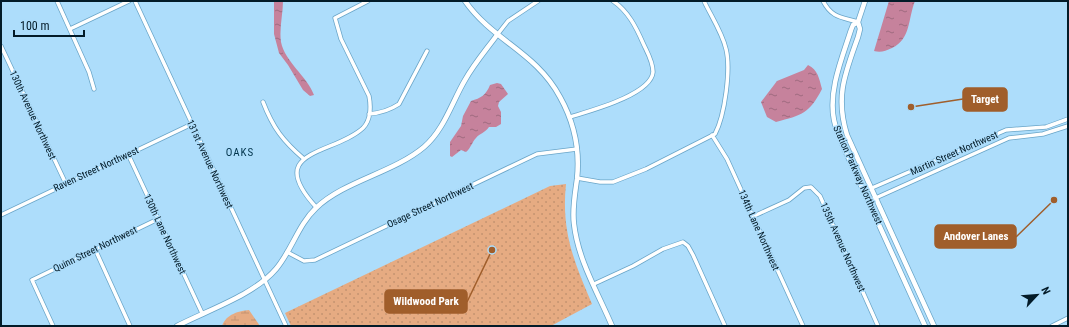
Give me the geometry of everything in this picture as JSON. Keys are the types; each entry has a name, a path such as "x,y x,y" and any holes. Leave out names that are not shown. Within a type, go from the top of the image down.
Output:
{"street":[{"path":"58,1 90,72 94,89"},
{"path":"70,29 129,1"},
{"name":"131st Avenue Northwest","path":"135,1 286,326"},
{"path":"316,207 305,195 298,184 298,172 301,163 304,159 355,134 364,127 369,114 371,104 341,39 335,18 368,1"},
{"path":"465,1 477,16 497,35 526,54 542,71 558,92 570,117 577,149 577,178 574,213 575,232 582,257 612,326"},
{"path":"177,326 264,280 277,268 304,220 316,207 331,197 408,158 424,146 435,134 465,79 497,35 508,22 538,1"},
{"path":"570,117 610,103 643,87 652,77 652,61 636,27 624,10 613,1"},
{"path":"577,178 600,182 613,182 646,169 712,135 718,127 725,92 728,61 726,47 704,1"},
{"path":"823,1 828,10 834,15 858,22"},
{"name":"Station Parkway Northwest","path":"865,1 858,22 860,29 847,68 840,103 842,119 852,146 934,326"},
{"name":"Station Parkway Northwest","path":"858,22 853,25 851,30 835,87 833,104 834,121 845,150 865,191 925,326"},
{"name":"130th Avenue Northwest","path":"1,46 66,184"},
{"path":"369,114 386,111 399,104 427,51"},
{"path":"263,102 271,123 283,140 304,159"},
{"name":"Martin Street Northwest","path":"865,191 1006,130 1046,127 1068,119"},
{"name":"Raven Street Northwest","path":"1,215 192,124"},
{"name":"Martin Street Northwest","path":"869,201 1008,138 1043,134 1068,126"},
{"name":"134th Lane Northwest","path":"712,135 727,159 803,326"},
{"path":"845,150 852,146"},
{"name":"Osage Street Northwest","path":"287,252 304,261 315,260 533,156 546,152 577,149"},
{"name":"130th Lane Northwest","path":"128,154 202,313"},
{"name":"135th Avenue Northwest","path":"754,216 789,200 804,188 811,187 816,191 820,196 878,326"},
{"name":"Quinn Street Northwest","path":"53,326 32,280 158,219"},
{"path":"594,284 633,266 663,249 683,242 688,246 693,255 725,326"},
{"path":"95,249 130,326"},
{"path":"1052,326 1068,318"}],"green space":[{"path":"566,184 565,217 570,246 592,304 551,326 291,326 285,313 550,186"},
{"path":"249,310 260,326 222,326 226,319 230,316 237,312"}],"water":[{"path":"274,1 283,1 280,32 283,49 291,63 311,88 314,95 310,96 303,90 279,53 274,34"},
{"path":"889,1 915,1 908,28 903,39 892,48 881,52 876,52 874,51"},
{"path":"808,65 816,72 822,89 813,104 809,109 799,115 785,120 776,122 767,117 761,102 777,81 804,70"},
{"path":"497,83 501,84 508,94 499,102 498,106 501,112 501,124 496,127 489,127 486,131 479,135 466,152 461,150 452,157 450,156 450,142 461,126 463,116 471,101 483,96 490,85"}],"place":[{"name":"Target","path":"911,107"},
{"name":"Andover Lanes","path":"1054,200"},
{"name":"Wildwood Park","path":"492,250"}],"district":[{"name":"OAKS","path":"240,152"}]}
